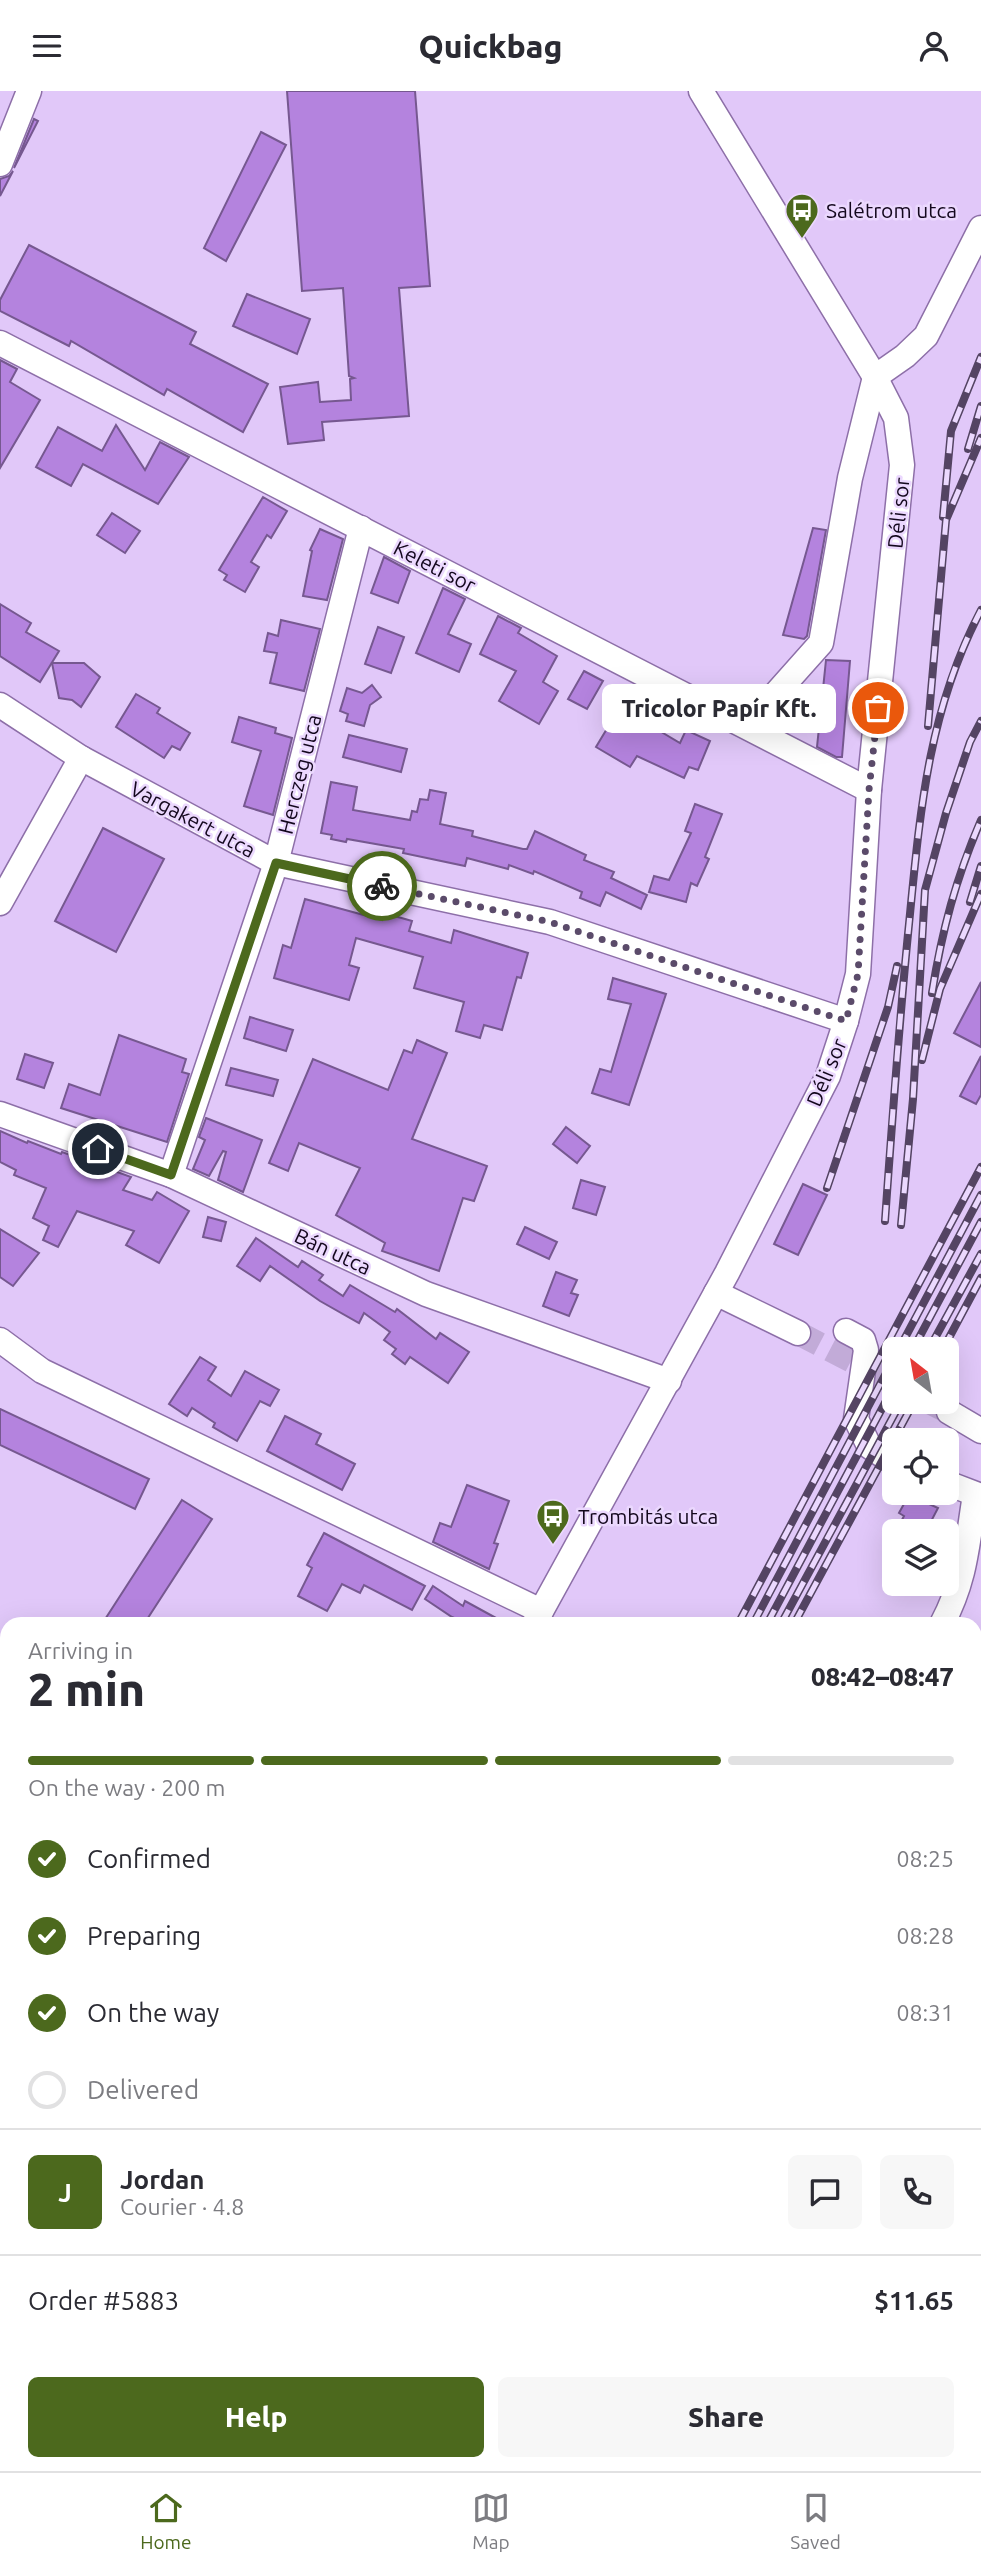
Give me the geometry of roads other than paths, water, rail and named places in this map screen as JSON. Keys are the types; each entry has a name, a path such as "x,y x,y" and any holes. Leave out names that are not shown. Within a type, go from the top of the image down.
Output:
{"street":[{"path":"0,164 29,91"},
{"path":"701,91 875,377"},
{"path":"747,726 821,643 850,478 875,377 905,356 926,336 981,228"},
{"name":"Keleti sor","path":"0,343 869,790"},
{"name":"Déli sor","path":"538,1617 716,1293 828,1076 846,1021 858,974 869,790 902,465 896,418 875,377"},
{"name":"Herczeg utca","path":"171,1175 276,863 361,528"},
{"name":"Vargakert utca","path":"0,705 81,758 276,863 550,922 846,1021"},
{"path":"0,903 81,758"},
{"name":"Bán utca","path":"0,1114 171,1175 426,1294 669,1381"},
{"path":"716,1293 798,1333"},
{"path":"846,1331 863,1340 866,1350 856,1419 869,1446 882,1455"},
{"path":"0,1341 42,1371 535,1617"},
{"path":"952,1414 981,1431"},
{"path":"946,1617 964,1573 978,1496 959,1488"}],"tunnel":[{"path":"798,1333 882,1377"}],"railway":[{"path":"943,517 951,431 981,357"},
{"path":"968,449 981,406"},
{"path":"928,726 946,520 981,438"},
{"path":"885,1221 913,882 929,763 949,686 981,610"},
{"path":"901,1225 913,1099 925,890 946,813 970,742 981,721"},
{"path":"932,993 951,905 981,820"},
{"path":"970,902 981,866"},
{"path":"922,1060 940,989 981,894"},
{"path":"827,1188 888,1007 897,966"},
{"path":"742,1617 981,1167"},
{"path":"905,1337 981,1195"},
{"path":"919,1337 981,1222"},
{"path":"936,1337 981,1254"},
{"path":"949,1337 981,1278"},
{"path":"757,1617 882,1381"},
{"path":"771,1617 882,1408"},
{"path":"785,1617 895,1414"},
{"path":"798,1617 908,1414"}],"place":[{"name":"Salétrom utca","path":"802,240"},
{"name":"Tricolor Papír Kft.","path":"878,708"},
{"name":"Trombitás utca","path":"553,1546"}]}
